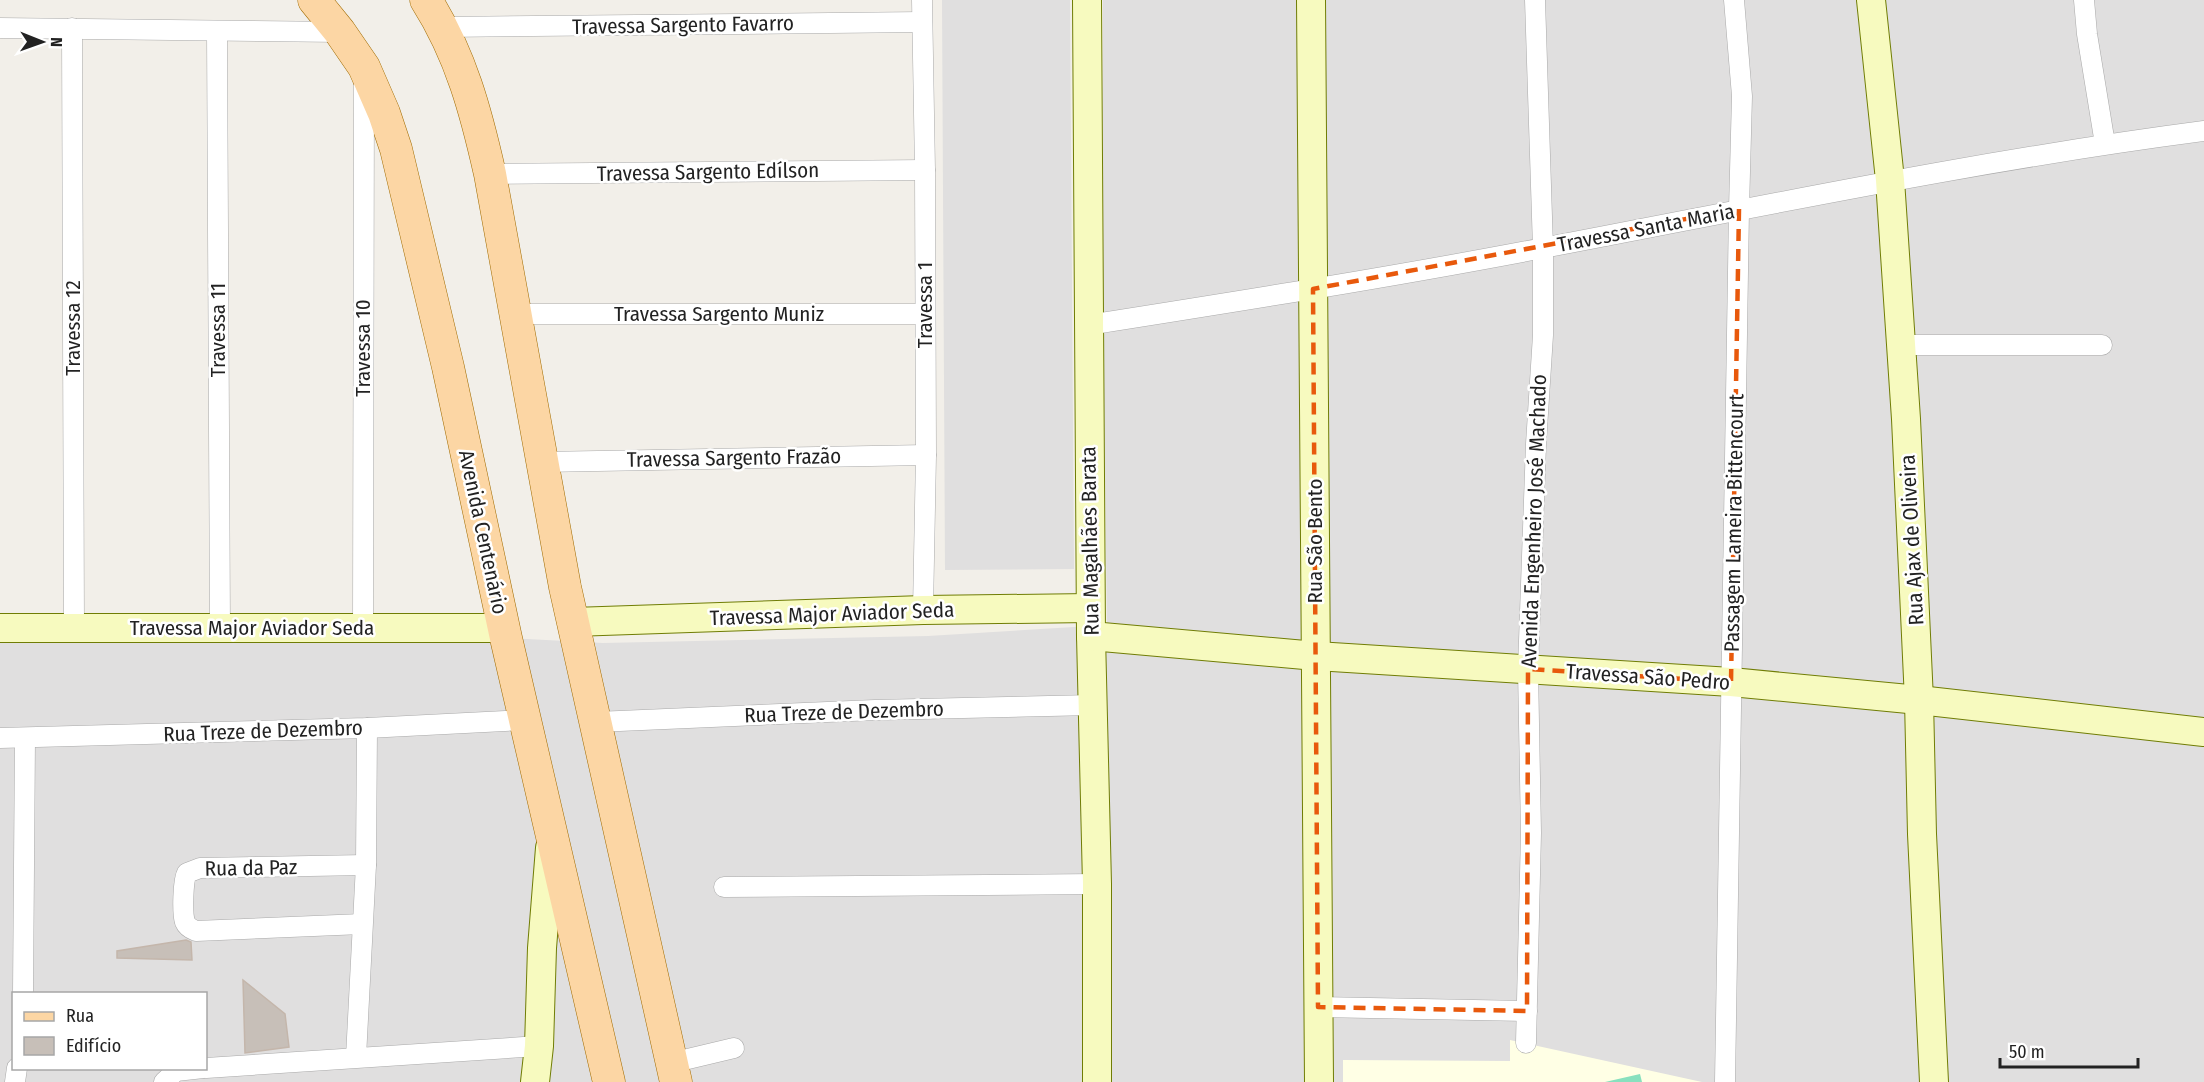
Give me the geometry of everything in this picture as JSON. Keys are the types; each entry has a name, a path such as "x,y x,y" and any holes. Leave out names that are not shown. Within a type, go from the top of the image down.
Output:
{"main road":[{"name":"Avenida Centenário","path":"314,0 340,32 364,68 387,122 410,202 551,837 609,1082"},
{"path":"426,0 443,27 465,78 490,174 514,314 573,622 674,1072"}],"street":[{"name":"Travessa 1","path":"922,0 926,455 923,610"},
{"name":"Rua Magalhães Barata","path":"1087,0 1090,622 1097,884 1097,1082"},
{"name":"Rua São Bento","path":"1311,0 1318,1082"},
{"name":"Avenida Engenheiro José Machado","path":"1526,1043 1531,833 1528,669 1536,444 1543,335 1543,248 1535,0"},
{"name":"Passagem Lameira Bittencourt","path":"1725,1082 1739,209 1743,96 1734,0"},
{"name":"Rua Ajax de Oliveira","path":"1871,0 1890,180 1901,345 1919,700 1922,834 1934,1082"},
{"path":"2084,0 2087,34 2105,144"},
{"name":"Travessa Sargento Favarro","path":"443,27 922,22"},
{"path":"0,28 72,27 340,32"},
{"name":"Travessa 12","path":"72,27 74,628"},
{"name":"Travessa 11","path":"217,31 220,628"},
{"name":"Travessa 10","path":"363,628 364,68"},
{"name":"Travessa Santa Maria","path":"1088,325 1313,289 1543,248 1890,180 2105,144 2204,131"},
{"name":"Travessa Sargento Edílson","path":"490,174 925,170"},
{"name":"Travessa Sargento Muniz","path":"514,314 925,314"},
{"path":"1901,345 2102,345"},
{"name":"Travessa Sargento Frazão","path":"542,462 926,455"},
{"name":"Travessa Major Aviador Seda","path":"573,622 923,610 1090,622"},
{"name":"Travessa São Pedro","path":"1090,622 1316,656 1731,682 1919,700 2204,732"},
{"name":"Travessa Major Aviador Seda","path":"0,628 504,628"},
{"name":"Rua Treze de Dezembro","path":"596,722 874,710 1093,705"},
{"name":"Rua Treze de Dezembro","path":"0,738 367,728 525,720"},
{"path":"356,1057 366,865 367,728"},
{"path":"22,992 25,738"},
{"path":"535,1082 541,958 551,837"},
{"name":"Rua da Paz","path":"362,924 196,931 188,927 184,920 184,880 187,873 200,868 366,865"},
{"path":"724,887 1097,884"},
{"path":"541,958 548,950 563,950 570,954 581,969"},
{"path":"1318,1007 1527,1011"},
{"path":"207,1068 538,1046"},
{"path":"674,1072 734,1048"},
{"path":"164,1082 170,1075 183,1070"}],"highlighted area":[{"path":"1739,209 1731,682 1528,669 1527,1011 1318,1007 1313,289"}],"shaded area":[{"path":"942,0 1070,0 1074,569 945,570"},
{"path":"1103,0 2204,0 2204,1082 0,1082 0,638 506,638 603,643 928,636 1107,625 1103,313"},
{"path":"1510,1040 1702,1082 1343,1082 1343,1060 1510,1061"}],"green space":[{"path":"1640,1074 1642,1082 1605,1082"}],"building":[{"path":"186,940 191,942 192,960 117,958 117,951"},
{"path":"243,980 285,1014 289,1047 245,1053"}]}
